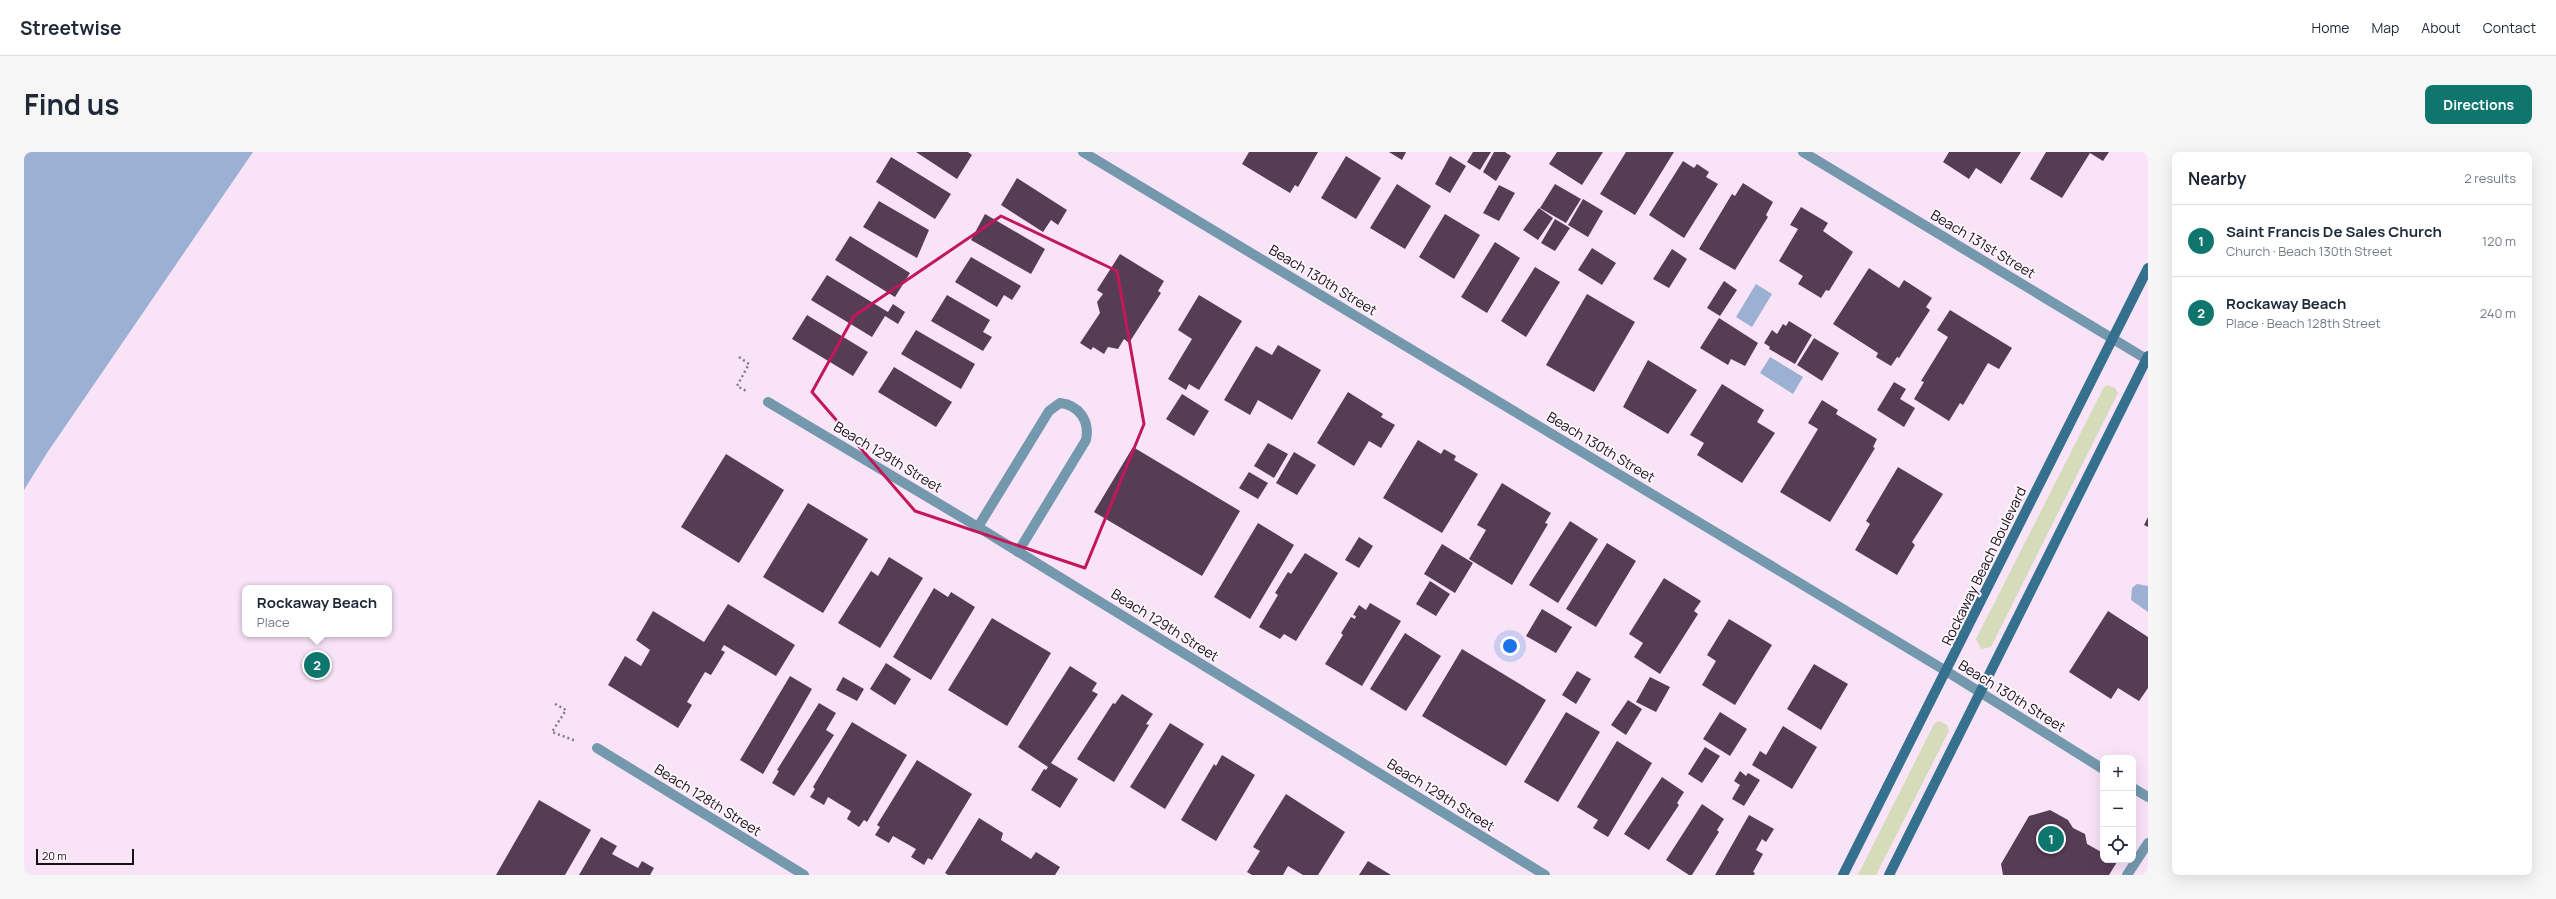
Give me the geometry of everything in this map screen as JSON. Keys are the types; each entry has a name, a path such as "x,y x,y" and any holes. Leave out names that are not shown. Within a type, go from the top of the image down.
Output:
{"street":[{"name":"Beach 130th Street","path":"1082,152 1946,671 1980,694 2100,767"},
{"name":"Beach 131st Street","path":"1803,152 2147,358"},
{"name":"Rockaway Beach Boulevard","path":"1843,875 2148,268"},
{"path":"1889,875 2147,358"},
{"name":"Beach 129th Street","path":"768,402 978,527 1545,875"},
{"path":"978,527 1049,411 1060,403 1075,407 1086,422 1088,429 1086,440 1018,552"},
{"name":"Beach 128th Street","path":"597,748 804,875"},
{"path":"2136,790 2148,797"},
{"path":"2127,875 2148,843"}],"path":[{"path":"739,357 749,364 737,386 768,402"},
{"path":"555,704 566,710 552,732 597,748"}],"highlighted area":[{"path":"1001,216 1117,271 1144,424 1085,568 915,511 812,392 854,316"}],"green space":[{"path":"2108,385 2115,388 2118,393 1991,647 1981,649 1976,639 2104,387"},
{"path":"1939,721 1947,725 1949,731 1876,875 1858,875 1934,724"}],"water":[{"path":"24,152 253,152 47,453 24,490"},
{"path":"1756,284 1772,294 1752,327 1736,317"},
{"path":"1770,357 1803,377 1793,394 1760,373"},
{"path":"2137,584 2148,586 2148,612 2131,600 2132,588"}],"building":[{"path":"916,152 968,152 972,155 957,179"},
{"path":"1249,152 1318,152 1298,187 1295,185 1290,193 1242,164"},
{"path":"1389,152 1406,152 1402,160"},
{"path":"1473,152 1491,152 1480,170 1467,162"},
{"path":"1494,152 1505,152 1511,156 1496,181 1483,172"},
{"path":"1557,152 1603,152 1582,185 1549,164"},
{"path":"1626,152 1674,152 1635,215 1600,194"},
{"path":"1949,152 2021,152 2001,184 1976,168 1969,179 1943,162"},
{"path":"2046,152 2109,152 2103,161 2090,153 2062,198 2030,179"},
{"path":"1346,156 1381,178 1356,219 1321,198"},
{"path":"1450,156 1466,166 1450,193 1435,184"},
{"path":"891,157 951,194 935,219 876,182"},
{"path":"1683,161 1694,168 1697,164 1709,172 1706,177 1718,184 1684,238 1649,215"},
{"path":"1017,178 1067,210 1058,225 1051,220 1043,232 1001,205"},
{"path":"1743,183 1773,202 1766,215 1768,217 1735,270 1699,249 1732,194 1735,196"},
{"path":"1397,184 1431,206 1405,249 1370,228"},
{"path":"1555,184 1581,199 1566,223 1540,208"},
{"path":"1499,185 1515,193 1499,221 1483,213"},
{"path":"1583,199 1603,211 1588,237 1568,225"},
{"path":"879,201 929,230 917,258 863,227"},
{"path":"1801,207 1828,223 1823,231 1853,252 1829,291 1826,290 1821,298 1798,284 1803,276 1779,261 1798,229 1790,225"},
{"path":"1539,208 1553,218 1538,240 1523,230"},
{"path":"985,214 1045,249 1031,274 971,240"},
{"path":"1445,214 1480,235 1454,279 1419,257"},
{"path":"1555,219 1570,228 1555,251 1541,243"},
{"path":"850,236 910,273 895,297 835,260"},
{"path":"1495,242 1520,258 1487,313 1461,297"},
{"path":"1592,248 1616,263 1602,285 1578,270"},
{"path":"1672,249 1687,259 1669,288 1653,279"},
{"path":"1120,254 1164,281 1158,291 1161,293 1129,343 1124,339 1118,349 1108,347 1104,354 1093,347 1091,350 1080,343 1100,313 1097,302 1103,294 1097,290"},
{"path":"971,257 1021,286 1012,300 1004,295 997,307 955,282"},
{"path":"1535,267 1560,282 1526,337 1501,321"},
{"path":"1869,268 1899,288 1904,280 1932,298 1926,307 1930,310 1899,358 1897,357 1891,366 1876,357 1878,353 1833,324"},
{"path":"827,275 888,312 893,304 905,312 898,324 885,316 872,337 811,300"},
{"path":"1724,281 1737,290 1720,316 1707,308"},
{"path":"1587,294 1635,322 1594,392 1546,365"},
{"path":"947,295 990,320 983,332 992,337 983,351 931,321"},
{"path":"1199,295 1242,321 1199,390 1189,384 1186,390 1168,379 1192,339 1178,330"},
{"path":"1950,310 2012,348 1999,369 1988,363 1963,405 1960,403 1949,421 1914,399 1924,382 1921,381 1948,337 1937,330"},
{"path":"807,315 868,352 853,376 792,339"},
{"path":"1719,318 1758,343 1745,366 1731,359 1728,365 1700,348"},
{"path":"1789,321 1812,335 1795,364 1769,349 1770,347 1764,343 1772,330 1777,334 1783,324 1786,326"},
{"path":"916,330 975,364 961,389 901,354"},
{"path":"1814,338 1839,353 1822,381 1797,365"},
{"path":"1278,345 1321,370 1292,420 1258,400 1250,415 1224,400 1256,346 1272,355"},
{"path":"1648,360 1697,390 1668,434 1623,407"},
{"path":"894,367 952,402 936,427 878,392"},
{"path":"1894,382 1906,389 1900,399 1915,408 1904,427 1877,410"},
{"path":"1722,384 1764,410 1757,422 1775,433 1742,483 1697,455 1704,443 1690,435"},
{"path":"1348,392 1383,414 1381,417 1395,425 1381,448 1369,441 1354,466 1317,443"},
{"path":"1182,394 1209,411 1194,436 1166,419"},
{"path":"1822,400 1838,410 1836,414 1877,439 1873,447 1875,448 1830,522 1780,492 1818,429 1808,423"},
{"path":"1418,440 1441,454 1444,449 1456,456 1454,460 1478,474 1442,533 1383,498"},
{"path":"1268,443 1288,454 1274,478 1254,466"},
{"path":"1133,447 1240,511 1202,576 1094,512"},
{"path":"1294,452 1316,465 1297,495 1276,483"},
{"path":"726,454 784,490 739,563 681,527"},
{"path":"1898,467 1943,494 1912,542 1915,545 1897,575 1855,550 1870,524 1866,521"},
{"path":"1249,472 1268,483 1258,499 1239,488"},
{"path":"1502,483 1551,513 1545,523 1548,524 1512,585 1469,559 1486,530 1477,525"},
{"path":"808,503 868,539 823,613 763,577"},
{"path":"2148,517 2148,527 2144,525"},
{"path":"1570,521 1598,539 1558,603 1529,585"},
{"path":"1258,523 1294,545 1250,619 1214,597"},
{"path":"1359,537 1373,546 1359,568 1345,560"},
{"path":"1607,543 1636,561 1596,627 1566,609"},
{"path":"1442,544 1473,563 1455,593 1424,574"},
{"path":"1305,553 1338,573 1296,641 1284,634 1280,639 1259,627 1278,595 1275,593 1288,572 1291,574"},
{"path":"889,557 923,578 880,648 838,623 871,571 878,576"},
{"path":"1664,578 1701,601 1694,611 1698,614 1660,674 1634,657 1643,643 1629,634"},
{"path":"1430,581 1450,594 1436,616 1416,604"},
{"path":"934,588 948,597 951,592 975,607 931,680 893,657"},
{"path":"1370,603 1401,621 1362,686 1325,664 1343,635 1341,633 1351,617 1355,619 1356,616 1353,615 1359,605 1366,610"},
{"path":"728,604 795,645 776,676 724,645 721,650 725,652 711,675 705,672 687,702 692,705 678,728 608,685 625,656 641,666 650,650 636,640 653,611 704,642"},
{"path":"1542,609 1572,627 1556,653 1526,636"},
{"path":"2108,611 2148,637 2148,688 2139,701 2118,688 2111,699 2069,672"},
{"path":"992,618 1051,653 1007,726 948,690"},
{"path":"1729,619 1772,645 1735,705 1702,685 1716,661 1707,655"},
{"path":"1405,633 1441,656 1406,711 1370,689"},
{"path":"1462,649 1546,700 1506,766 1422,716"},
{"path":"886,663 911,679 895,705 870,689"},
{"path":"1814,664 1848,684 1821,730 1787,709"},
{"path":"1070,666 1097,683 1092,691 1098,694 1051,763 1078,779 1060,808 1031,790 1044,769 1046,770 1048,767 1018,747"},
{"path":"1577,671 1591,679 1576,704 1562,695"},
{"path":"790,676 812,689 763,774 740,760"},
{"path":"843,677 864,689 857,701 836,690"},
{"path":"1650,677 1670,687 1656,712 1636,702"},
{"path":"1122,694 1153,714 1146,724 1149,725 1114,782 1077,759 1113,703 1115,704"},
{"path":"1628,700 1642,709 1626,735 1611,725"},
{"path":"819,703 836,713 826,730 834,735 794,796 772,783 779,771 777,770"},
{"path":"1566,712 1600,732 1558,802 1524,782"},
{"path":"1720,712 1747,729 1730,756 1703,739"},
{"path":"852,722 907,755 867,822 864,820 859,827 847,819 851,811 828,797 824,805 810,797 815,789 813,787"},
{"path":"1170,723 1204,744 1165,809 1130,787"},
{"path":"1783,726 1817,747 1792,789 1752,765 1760,751 1766,755"},
{"path":"1617,741 1652,763 1608,837 1593,828 1598,820 1577,807"},
{"path":"1705,747 1720,756 1702,783 1688,774"},
{"path":"1222,755 1255,775 1216,841 1181,820 1214,764 1216,766"},
{"path":"917,760 972,794 932,860 928,858 924,865 911,857 916,849 893,836 889,843 875,835 880,827 877,825"},
{"path":"1740,771 1746,776 1748,773 1760,780 1744,806 1732,799 1740,785 1734,781"},
{"path":"1662,777 1684,792 1677,803 1679,805 1649,850 1624,834"},
{"path":"1286,794 1345,832 1318,875 1303,875 1288,866 1283,875 1252,875 1247,872 1260,851 1253,847"},
{"path":"539,800 591,830 565,875 496,875"},
{"path":"1702,804 1724,819 1717,830 1719,832 1692,875 1689,875 1666,860"},
{"path":"2050,810 2068,820 2073,828 2085,834 2087,844 2100,851 2100,863 2116,863 2109,875 2003,875 2001,864 2029,816"},
{"path":"1749,815 1774,829 1766,842 1762,839 1756,850 1763,854 1753,872 1755,873 1754,875 1715,875"},
{"path":"979,818 1003,833 1001,840 1031,859 1036,852 1060,867 1055,875 948,875 945,873"},
{"path":"601,837 617,846 612,854 638,868 642,861 654,868 650,875 579,875"},
{"path":"1368,861 1391,875 1359,875"}],"place":[{"name":"Rockaway Beach","path":"317,665"},
{"name":"Saint Francis De Sales Church","path":"2051,839"}]}
